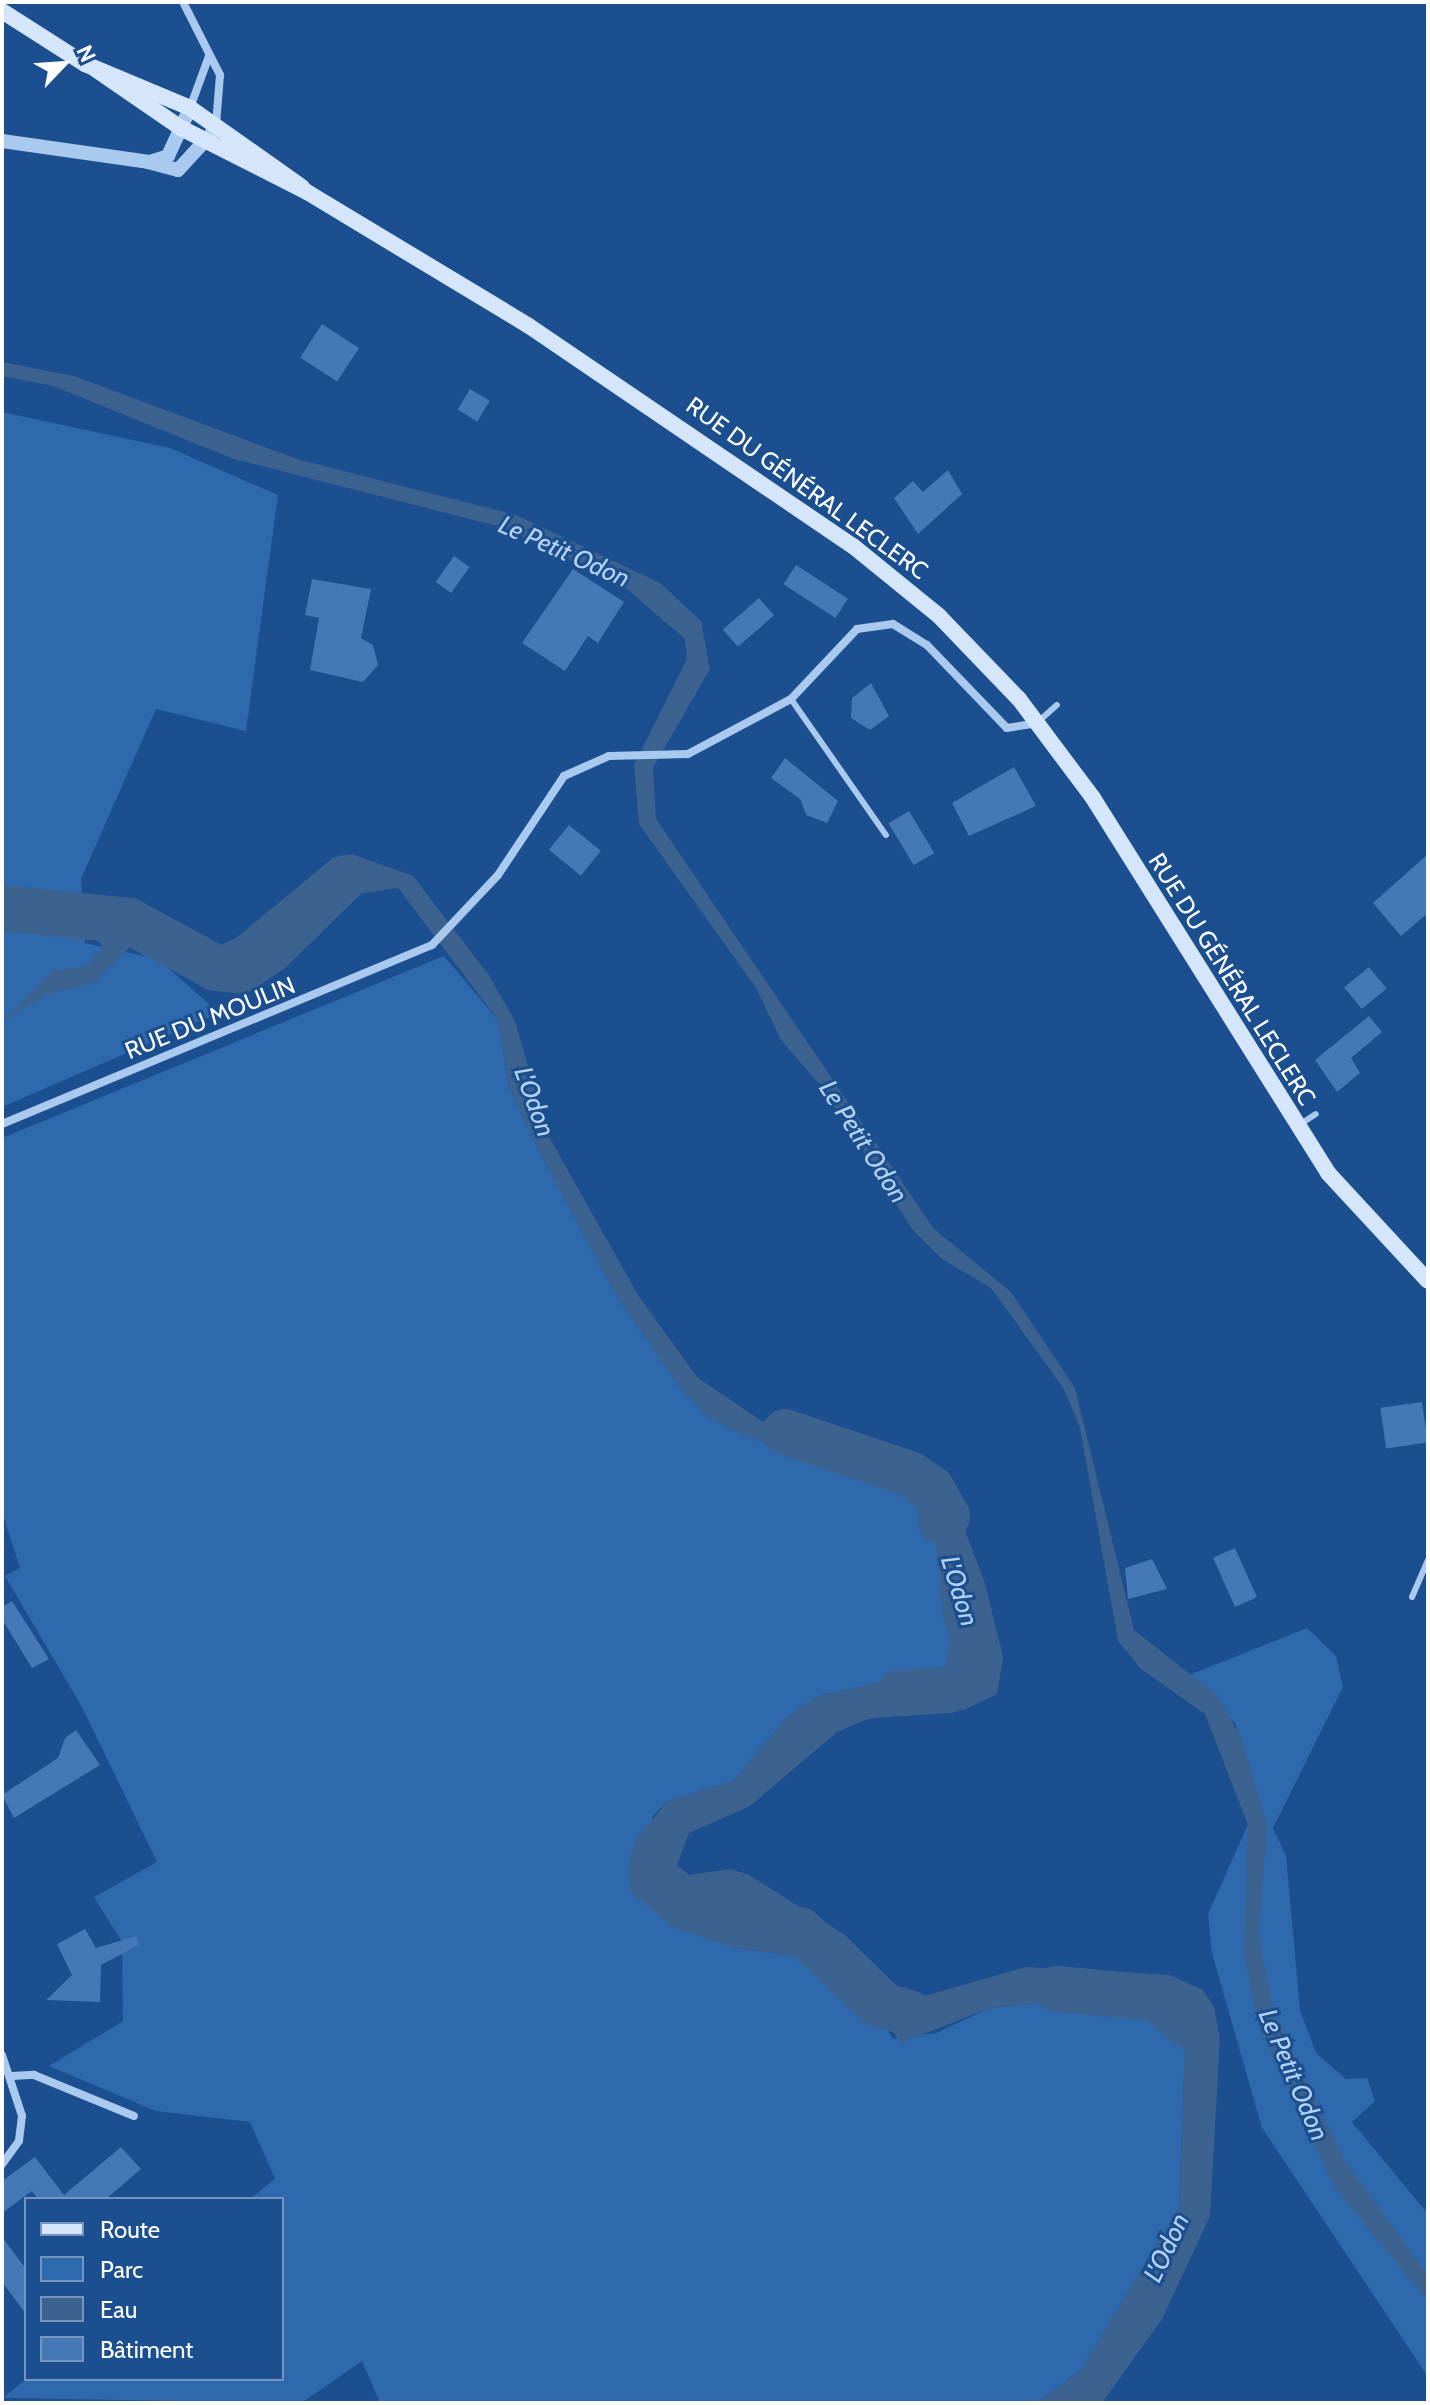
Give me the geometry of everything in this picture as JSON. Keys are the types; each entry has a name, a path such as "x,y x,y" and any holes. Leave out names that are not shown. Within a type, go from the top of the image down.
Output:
{"main road":[{"name":"RUE DU GÉNÉRAL LECLERC","path":"2,11 207,144 307,192"},
{"name":"RUE DU GÉNÉRAL LECLERC","path":"95,69 190,108 307,192 529,326 853,546 939,616 1038,722 1093,798 1295,1127 1428,1281"}],"street":[{"path":"2,141 148,162 178,170 207,144 224,98 209,55 183,2"},
{"path":"148,162 168,156 209,55"},
{"path":"791,699 857,629 893,624 927,645 1007,728 1038,722"},
{"name":"RUE DU MOULIN","path":"2,1124 432,945 466,911 564,776 609,756 688,754 791,699"},
{"path":"2,2055 12,2076 22,2116 19,2141 2,2164"},
{"path":"12,2076 34,2075 134,2116"}],"lane":[{"path":"791,699 886,835"},
{"path":"1038,722 1057,705"},
{"path":"1295,1127 1316,1114"},
{"path":"1412,1597 1428,1560"}],"green space":[{"path":"2,412 170,448 278,495 246,731 156,709 81,879 85,943 158,959 219,1013 2,1107"},
{"path":"444,956 498,1020 509,1086 533,1139 617,1297 683,1391 707,1416 739,1433 915,1499 937,1540 942,1603 972,1662 969,1683 877,1683 818,1696 787,1717 734,1781 668,1801 652,1817 659,1916 736,1948 827,1960 851,1973 893,2039 936,2033 990,2008 1132,1994 1156,2008 1185,2051 1179,2208 1081,2370 1037,2403 380,2403 362,2361 301,2403 3,2398 24,2381 284,2381 284,2197 252,2197 275,2179 250,2122 156,2111 49,2066 123,2021 122,1942 94,1897 157,1862 83,1709 5,1576 20,1568 2,1512 2,1138"},
{"path":"1307,1628 1336,1656 1343,1687 1273,1828 1286,1856 1300,2010 1316,2053 1346,2079 1367,2078 1375,2101 1352,2122 1428,2214 1428,2377 1262,2128 1212,1953 1208,1914 1259,1800 1235,1723 1189,1675"}],"water":[{"name":"Le Petit Odon","path":"2,362 74,376 300,460 516,515 660,583 701,621 710,669 653,768 656,819 934,1229 1011,1292 1075,1388 1134,1630 1218,1696 1242,1740 1267,1825 1259,1937 1273,2010 1345,2161 1428,2275 1428,2301 1335,2188 1259,2027 1244,1956 1248,1825 1205,1714 1141,1669 1118,1641 1080,1428 1064,1389 991,1288 942,1259 912,1229 822,1087 781,1040 756,988 639,824 634,765 687,659 685,639 627,589 505,528 234,459 53,386 2,376"},
{"path":"352,854 413,876 488,974 515,1021 548,1135 638,1295 697,1377 760,1420 925,1479 960,1517 985,1583 1003,1657 997,1694 964,1710 868,1719 837,1732 750,1806 689,1833 677,1865 689,1875 731,1869 749,1875 845,1935 903,1992 921,1997 1026,1967 1170,1975 1203,1990 1214,2007 1220,2039 1210,2216 1162,2319 1102,2403 1037,2403 1081,2370 1179,2208 1185,2051 1156,2008 1132,1994 990,2008 901,2043 851,1973 827,1960 736,1948 671,1926 632,1893 627,1872 635,1840 668,1801 734,1781 787,1717 818,1696 877,1683 969,1682 972,1662 942,1603 934,1530 915,1499 739,1433 707,1416 683,1391 617,1297 533,1139 509,1086 498,1020 398,888 362,893 285,968 246,994 211,990 135,942 92,984 48,994 2,1021 53,970 86,967 103,947 84,926 2,930 2,912 92,917 205,952 236,938 334,857"}],"building":[{"path":"322,324 359,348 337,382 300,358"},
{"path":"470,389 490,401 477,421 458,410"},
{"path":"948,470 962,494 918,534 894,498 913,481 923,492"},
{"path":"454,556 470,567 451,593 436,582"},
{"path":"796,565 848,599 835,618 783,584"},
{"path":"573,569 624,602 598,643 588,636 565,671 522,643"},
{"path":"312,579 371,589 361,638 373,645 378,665 363,682 310,670 319,618 305,615"},
{"path":"759,598 774,615 738,647 723,629"},
{"path":"871,683 889,716 870,730 851,718 852,698"},
{"path":"785,758 838,801 827,823 806,815 801,800 771,778"},
{"path":"1014,767 1036,806 969,836 952,803"},
{"path":"909,811 934,853 914,865 888,823"},
{"path":"569,825 601,851 581,876 549,850"},
{"path":"1428,854 1428,913 1401,936 1373,903"},
{"path":"1369,967 1387,989 1362,1009 1344,987"},
{"path":"1369,1016 1382,1032 1351,1058 1360,1073 1337,1092 1315,1060"},
{"path":"1422,1402 1428,1443 1386,1448 1380,1408"},
{"path":"1235,1548 1257,1597 1235,1607 1213,1558"},
{"path":"1152,1559 1167,1589 1128,1599 1125,1568"},
{"path":"12,1601 49,1659 32,1668 2,1619 2,1607"},
{"path":"76,1730 100,1765 14,1818 2,1795 58,1758 65,1738"},
{"path":"85,1929 96,1948 136,1936 139,1945 101,1965 100,2002 46,2000 72,1975 57,1944"},
{"path":"121,2147 141,2169 108,2197 36,2197 32,2191 2,2213 2,2181 35,2157 64,2195"},
{"path":"2,2237 24,2266 24,2311 2,2282"}],"waterway":[{"name":"L'Odon","path":"2,908 129,921 216,968 235,970"},
{"name":"L'Odon","path":"785,1432 910,1474 931,1488 947,1516 941,1521"},
{"name":"L'Odon","path":"900,1693 948,1690 968,1680 973,1635 964,1608"},
{"name":"L'Odon","path":"800,1930 878,2004 909,2013"},
{"name":"L'Odon","path":"1057,1989 1155,1998 1187,2024"}]}
